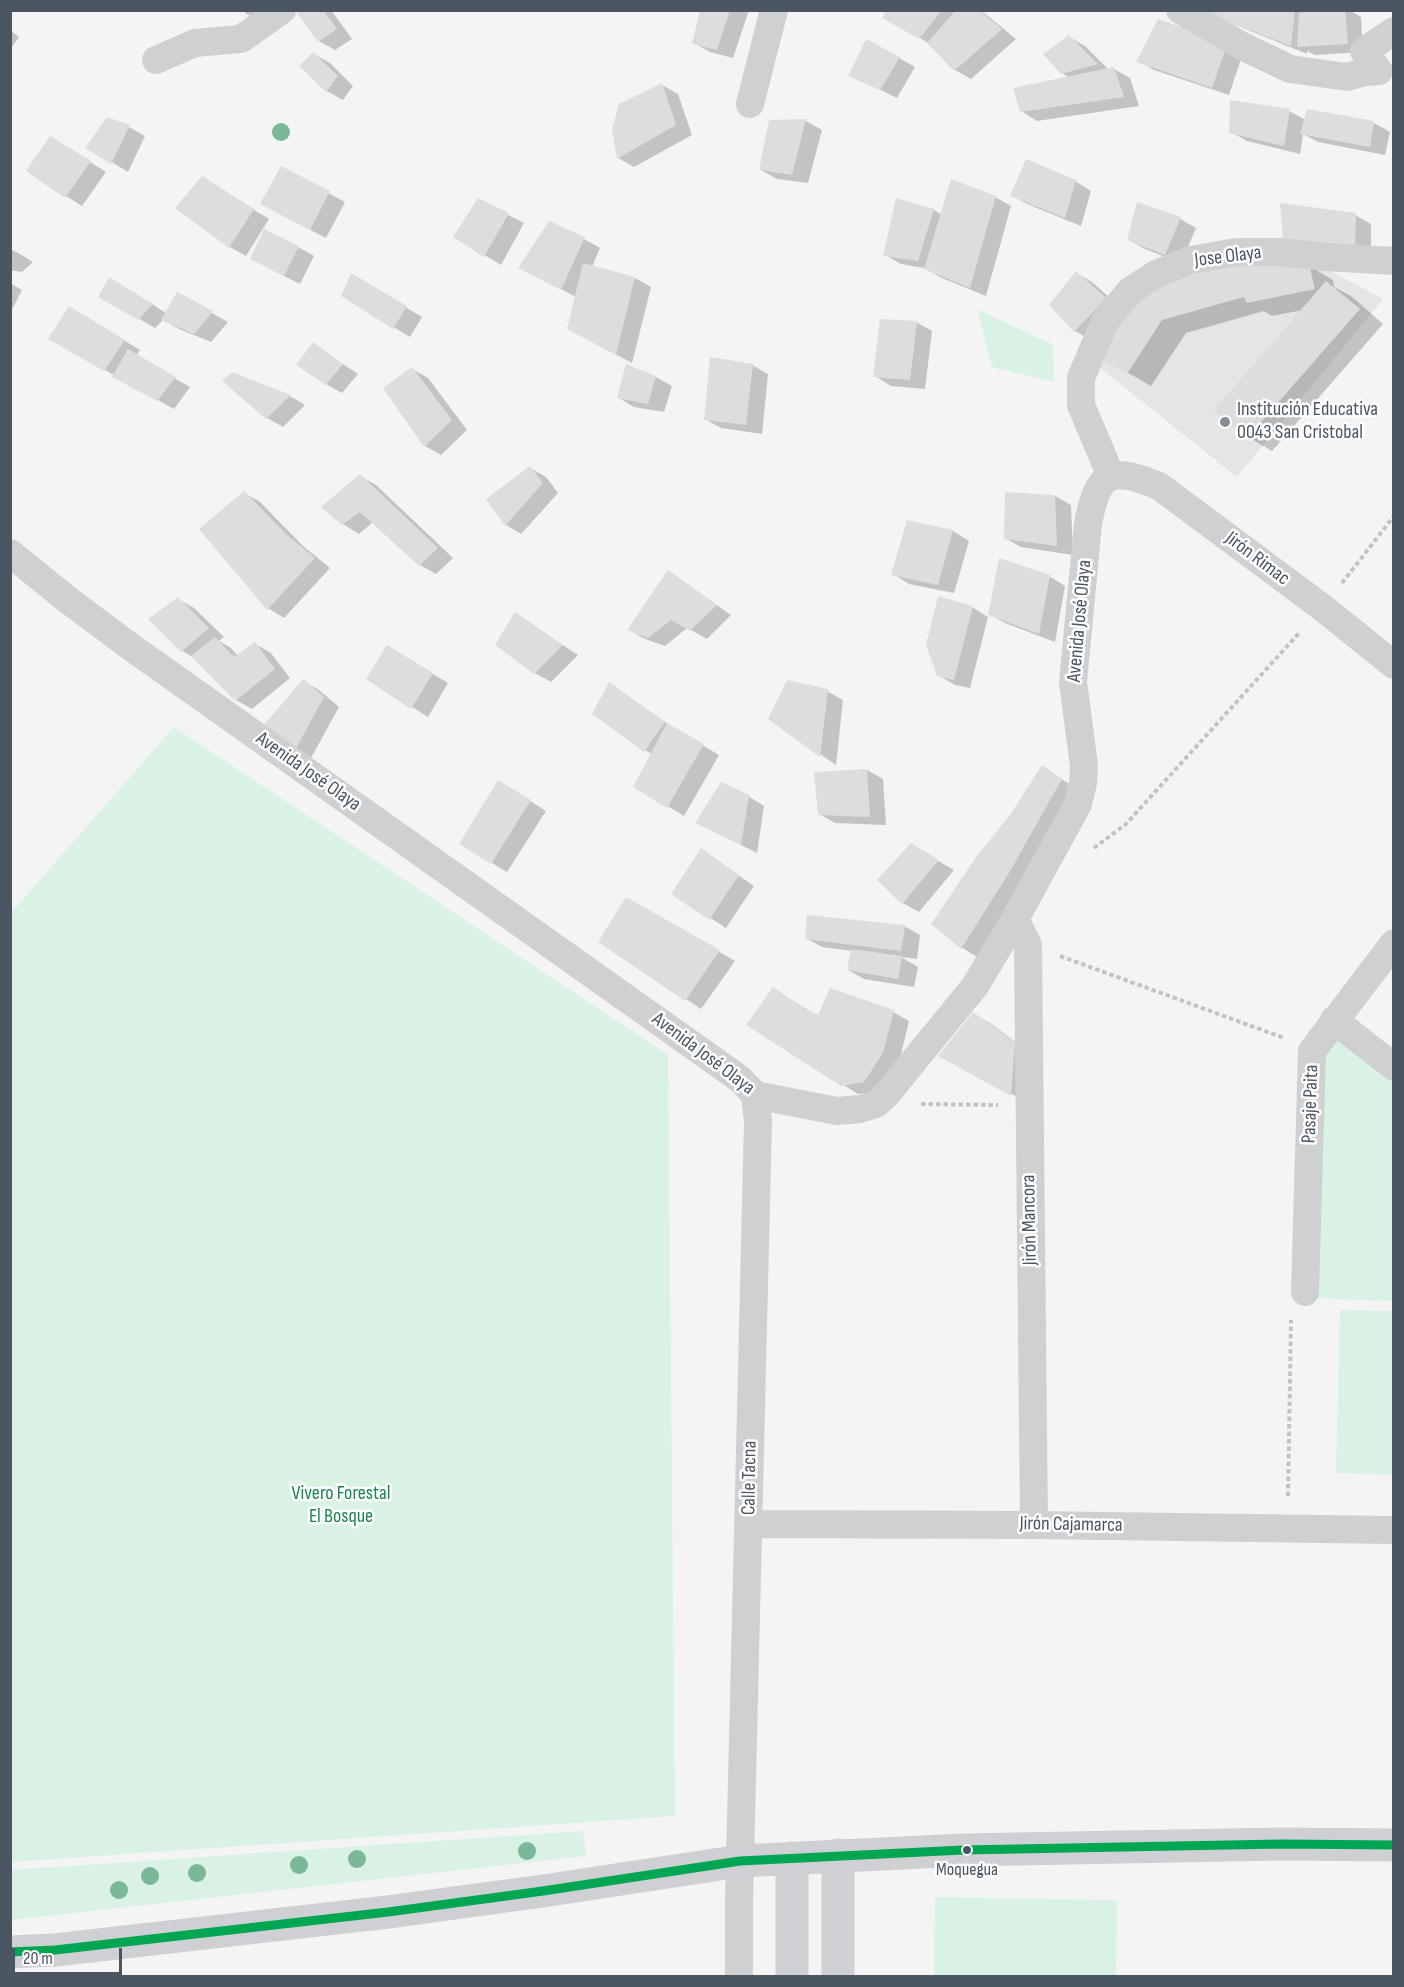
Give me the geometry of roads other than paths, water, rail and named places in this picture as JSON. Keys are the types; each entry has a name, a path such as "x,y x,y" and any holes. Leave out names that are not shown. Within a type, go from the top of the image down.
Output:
{"main road":[{"path":"10,1952 55,1950 387,1912 543,1892 740,1861 975,1850 1270,1844 1394,1845"},
{"path":"838,1855 838,1977"},
{"path":"792,1858 792,1977"}],"street":[{"path":"156,60 195,43 241,39 282,10"},
{"path":"750,104 774,10"},
{"path":"1180,10 1244,47 1290,69 1347,77 1379,71 1364,51 1394,31"},
{"name":"Jose Olaya","path":"1111,476 1081,405 1081,378 1105,321 1130,291 1156,274 1191,260 1236,252 1279,252 1394,261"},
{"name":"Jirón Rimac","path":"1111,476 1133,475 1159,486 1323,608 1394,665"},
{"name":"Avenida José Olaya","path":"10,553 131,647 740,1079 755,1095 837,1111 860,1109 876,1104 898,1083 975,986 1015,919 1078,804 1083,783 1082,744 1073,681 1088,524 1092,502 1103,482 1111,476"},
{"name":"Jirón Mancora","path":"1015,919 1028,945 1034,1525"},
{"name":"Pasaje Paita","path":"1305,1292 1312,1051 1394,943"},
{"path":"1334,1020 1394,1067"},
{"name":"Calle Tacna","path":"740,1977 740,1861 758,1121 755,1095"},
{"name":"Jirón Cajamarca","path":"749,1524 1394,1530"}],"place":[{"name":"Institución Educativa 0043 San Cristobal","path":"1225,422"},
{"name":"Moquegua","path":"967,1850"}],"park label":[{"name":"Vivero Forestal El Bosque","path":"341,1506"}]}
